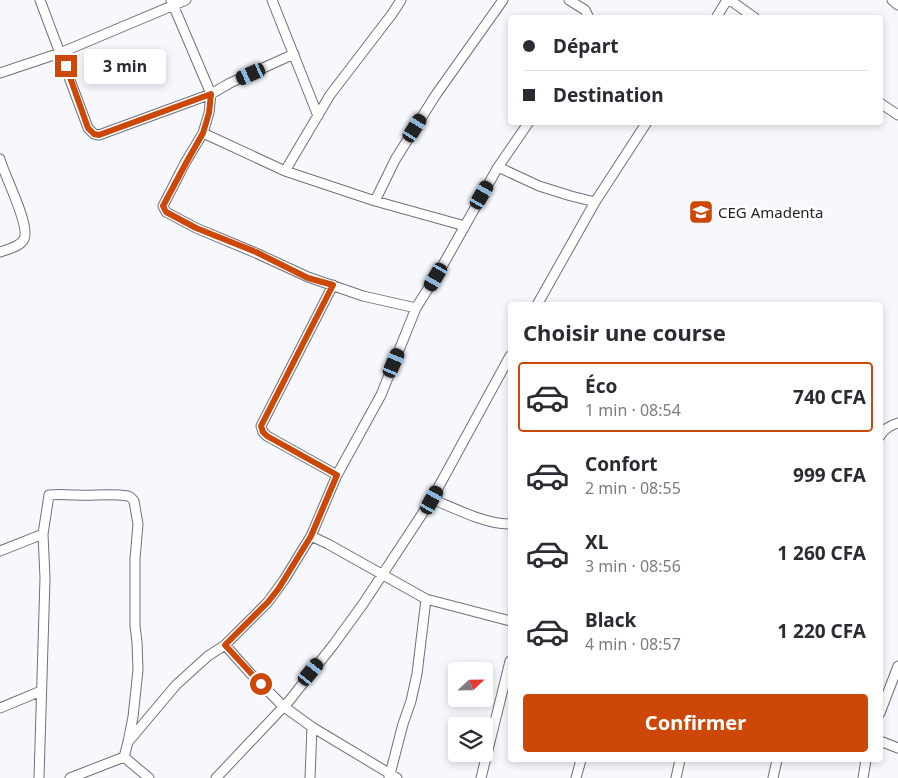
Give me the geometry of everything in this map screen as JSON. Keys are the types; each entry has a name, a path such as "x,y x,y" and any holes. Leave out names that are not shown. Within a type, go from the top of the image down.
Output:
{"street":[{"path":"40,0 88,128 94,134 99,135 211,94 230,83 294,54"},
{"path":"0,73 60,52 172,3 186,0"},
{"path":"272,0 318,116"},
{"path":"285,171 330,95 401,0"},
{"path":"375,201 396,160 435,96 503,0"},
{"path":"569,0 585,10 588,15"},
{"path":"720,15 729,0 751,15"},
{"path":"892,0 898,4"},
{"path":"172,3 211,94 209,113 203,133 163,206 164,210 196,228 256,252 308,278 363,296 416,308"},
{"path":"883,105 898,115"},
{"path":"128,742 176,685 208,656 225,645 268,602 279,588 311,536 337,475 381,395 416,308 498,167 527,125"},
{"path":"539,302 595,202 645,125"},
{"path":"203,133 285,171 375,201 465,226"},
{"path":"0,159 14,194 26,233 20,244 0,252"},
{"path":"498,167 547,189 595,202"},
{"path":"333,285 261,426 267,436 337,475"},
{"path":"216,778 283,706 334,644 383,576 432,500 508,360"},
{"path":"883,432 898,423"},
{"path":"39,778 45,578 43,534 49,495 129,496 134,501 138,524 135,559 138,670 133,717 124,757"},
{"path":"432,500 480,518 496,523 508,524"},
{"path":"0,551 43,534"},
{"path":"311,536 426,599 508,620"},
{"path":"225,645 283,706 312,728 392,777 417,674 426,599"},
{"path":"883,705 898,666"},
{"path":"481,778 508,669"},
{"path":"0,708 41,691"},
{"path":"310,778 312,728"},
{"path":"883,742 898,748"},
{"path":"70,778 124,757"},
{"path":"124,757 149,778"},
{"path":"576,778 580,762"},
{"path":"676,778 680,762"},
{"path":"774,778 777,762"},
{"path":"863,778 866,762"}],"place":[{"name":"CEG Amadenta","path":"701,212"}],"route":[{"path":"66,66 88,128 94,134 99,135 211,94 211,104 203,133 163,206 164,210 196,228 256,252 308,278 333,285 261,426 267,436 337,475 311,536 279,588 268,602 225,645 261,684"}]}
